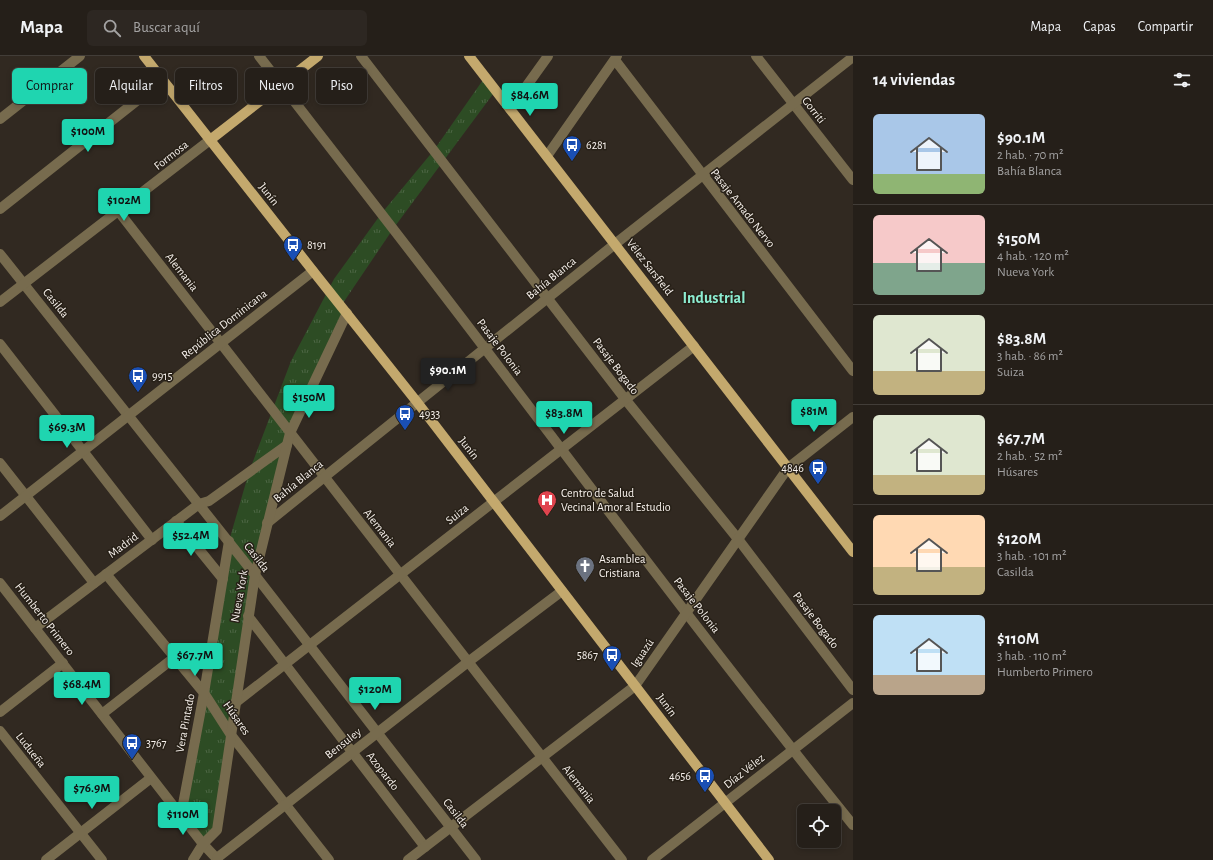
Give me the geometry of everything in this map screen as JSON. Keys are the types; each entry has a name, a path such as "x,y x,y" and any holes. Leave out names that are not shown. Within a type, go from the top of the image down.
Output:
{"main road":[{"name":"Junín","path":"144,56 154,68"},
{"name":"Formosa","path":"303,68 318,56"},
{"name":"Vélez Sarsfield","path":"469,56 853,552"},
{"name":"Junín","path":"167,85 418,402 769,860"},
{"name":"Formosa","path":"210,140 256,104"}],"street":[{"path":"0,119 80,56"},
{"name":"Pasaje Polonia","path":"259,56 268,68"},
{"name":"Pasaje Bogado","path":"361,56 625,399 738,539 853,690"},
{"path":"510,109 548,56"},
{"name":"Gorriti","path":"756,56 853,180"},
{"name":"Bahía Blanca","path":"267,523 548,297 853,57"},
{"path":"547,156 616,58"},
{"name":"Pasaje Amado Nervo","path":"616,58 702,176 853,371"},
{"path":"0,209 133,104"},
{"name":"Pasaje Polonia","path":"296,104 485,348 792,750 853,825"},
{"name":"Formosa","path":"0,302 119,212 210,140"},
{"name":"Alemania","path":"119,212 622,860"},
{"name":"Casilda","path":"0,254 229,541 476,860"},
{"name":"República Dominicana","path":"0,516 313,271"},
{"name":"Nueva York","path":"193,860 203,844 217,830 255,575 290,433 347,313"},
{"path":"0,344 152,540"},
{"name":"Suiza","path":"235,703 694,346"},
{"name":"Iguazú","path":"408,860 635,686 788,468 853,417"},
{"name":"Madrid","path":"35,628 199,504 209,501 287,445"},
{"path":"0,463 94,583"},
{"path":"176,521 223,579"},
{"name":"Vera Pintado","path":"181,815 204,693 229,541"},
{"name":"Húsares","path":"106,574 204,693 231,735 329,860"},
{"name":"Humberto Primero","path":"0,583 203,844 218,859"},
{"name":"Bensuley","path":"218,859 468,662 562,591"},
{"name":"Azopardo","path":"248,616 425,847"},
{"path":"102,714 175,657"},
{"path":"0,712 63,663"},
{"name":"Díaz Vélez","path":"652,860 853,703"},
{"name":"Ludueña","path":"0,731 102,860"},
{"path":"46,860 152,778"}],"green space":[{"path":"485,77 496,90 393,229 341,306 347,313 290,433 267,523 217,830 203,844 181,815 229,541 249,472 291,361 334,279 381,214 434,150"}],"place":[{"name":"6281","path":"572,162"},
{"name":"8191","path":"293,262"},
{"name":"9915","path":"138,393"},
{"name":"4933","path":"405,431"},
{"name":"4846","path":"818,485"},
{"name":"Centro de Salud Vecinal Amor al Estudio","path":"547,517"},
{"name":"Asamblea Cristiana","path":"585,583"},
{"name":"5867","path":"612,672"},
{"name":"3767","path":"132,760"},
{"name":"4656","path":"705,793"}],"district":[{"name":"Industrial","path":"714,298"}]}
